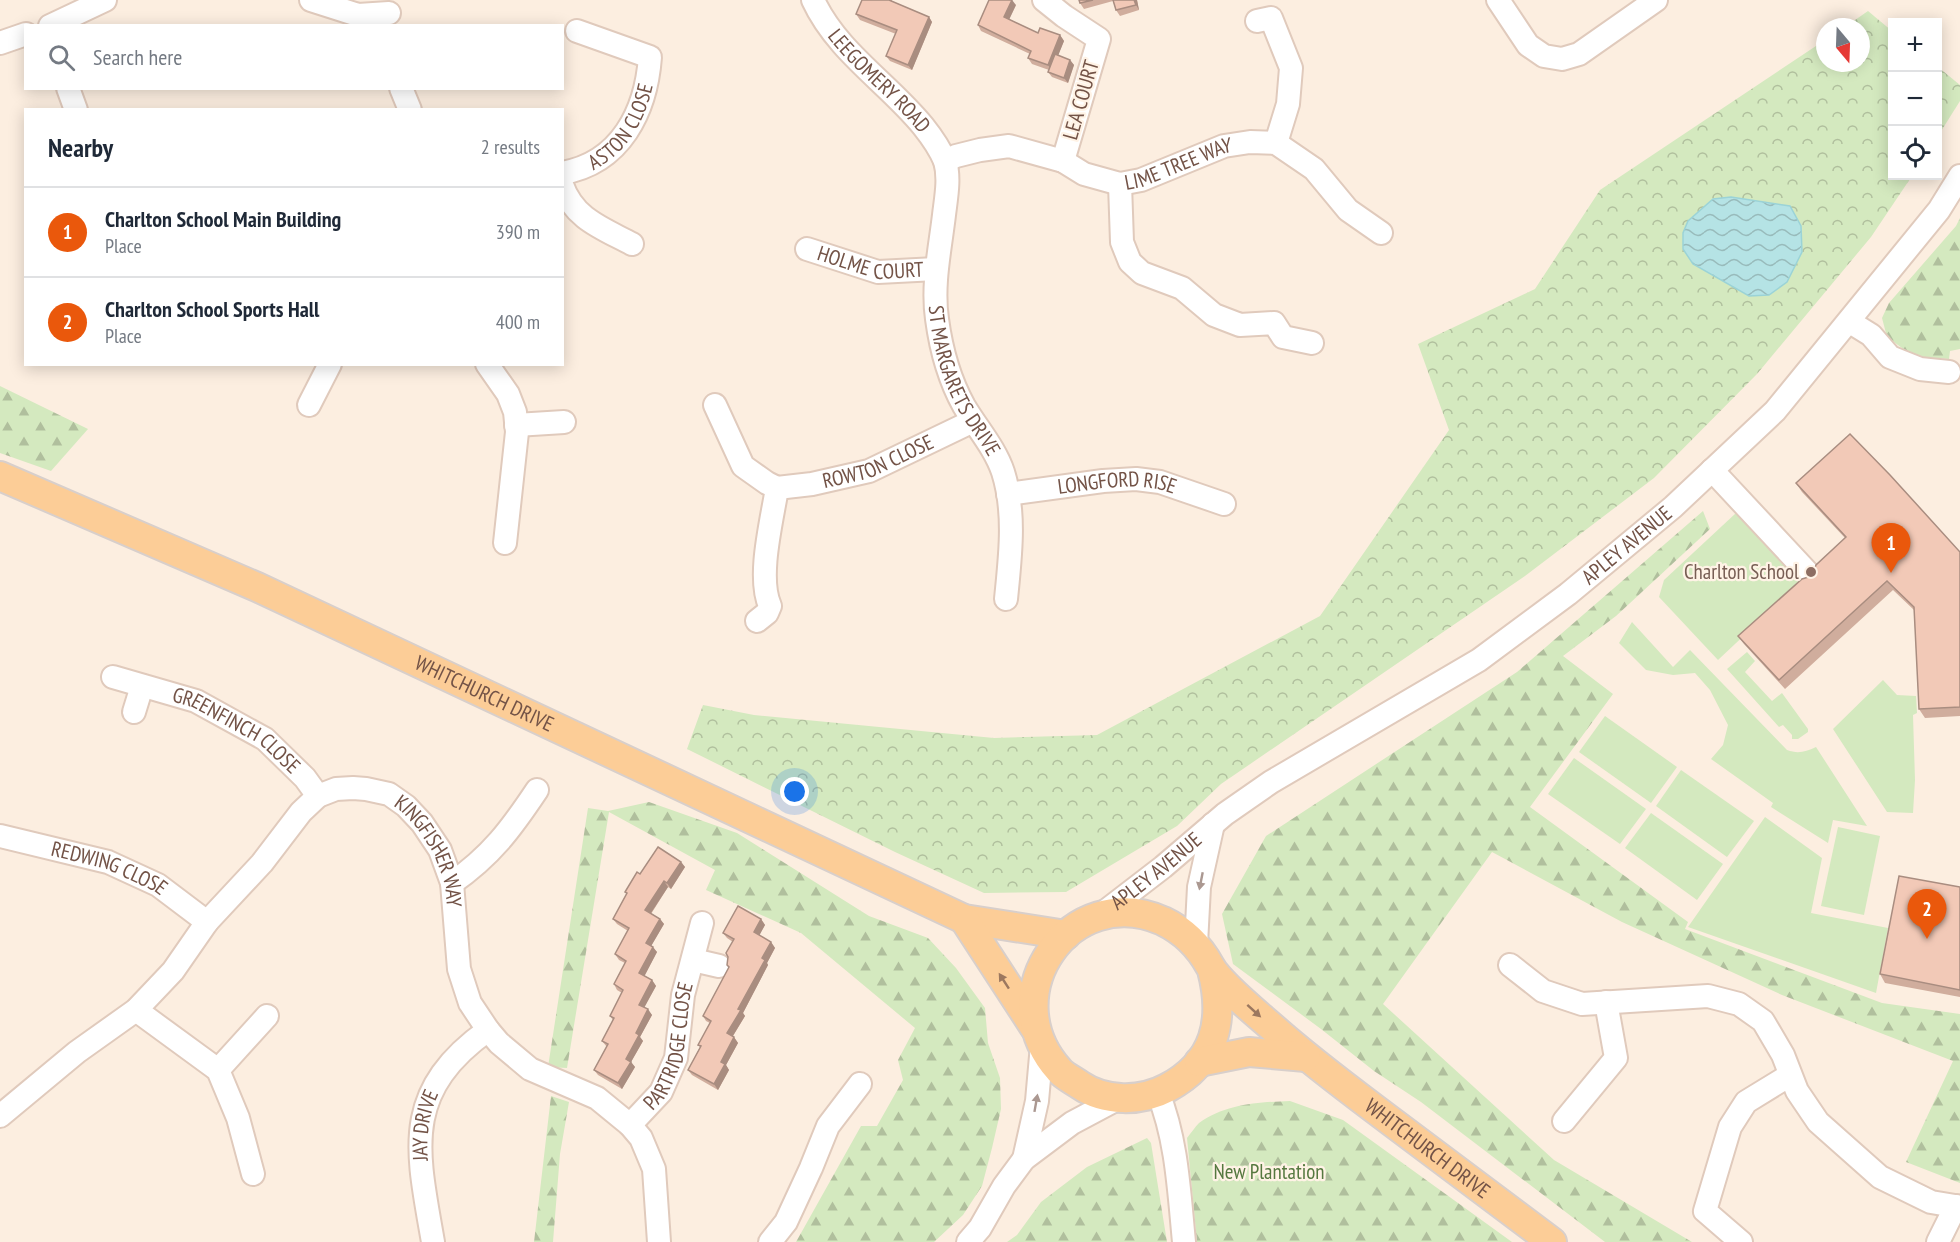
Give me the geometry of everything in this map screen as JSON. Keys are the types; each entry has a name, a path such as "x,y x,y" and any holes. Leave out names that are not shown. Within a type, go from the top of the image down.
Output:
{"main road":[{"name":"WHITCHURCH DRIVE","path":"0,476 257,587 964,919 1066,935"},
{"name":"WHITCHURCH DRIVE","path":"1039,1038 1033,1009 1034,988 1051,950 1081,924 1098,917 1125,913 1151,916 1176,927 1196,944 1212,970 1250,1008 1306,1057 1551,1242"},
{"name":"WHITCHURCH DRIVE","path":"964,919 1060,1072 1087,1090 1119,1098 1139,1098 1158,1093 1181,1080 1199,1062 1212,1042 1218,1018 1218,994 1212,970"},
{"path":"1199,1062 1249,1052 1306,1057"}],"street":[{"path":"54,24 105,0"},
{"path":"311,0 358,15 389,13"},
{"name":"LEEGOMERY ROAD","path":"813,0 847,50 907,106 930,135 945,161"},
{"name":"LEA COURT","path":"1044,0 1099,39 1063,161"},
{"path":"1498,0 1528,45 1544,56 1562,59 1579,54 1656,0"},
{"path":"1257,21 1271,18 1291,68 1287,104 1276,143 1314,169 1348,210 1381,233"},
{"name":"ASTON CLOSE","path":"564,173 590,165 617,146 634,118 648,76 650,57 577,31"},
{"path":"0,43 24,35"},
{"path":"69,90 75,108"},
{"path":"402,90 409,108"},
{"name":"LIME TREE WAY","path":"945,161 980,150 1009,147 1063,161 1084,174 1120,184 1141,180 1224,146 1250,142 1276,143"},
{"name":"ST MARGARETS DRIVE","path":"945,161 948,188 936,269 936,311 941,349 962,403 991,447 1003,472 1008,494 1011,552 1006,599"},
{"name":"APLEY AVENUE","path":"1098,917 1163,867 1213,824 1271,782 1479,660 1568,594 1673,507 1775,411 1850,322 1939,210 1960,176"},
{"path":"1120,184 1122,242 1130,262 1142,273 1182,288 1214,315 1240,325 1274,323 1283,337 1312,343"},
{"path":"564,190 572,206 585,219 632,244"},
{"name":"HOLME COURT","path":"807,249 878,272 936,269"},
{"path":"1850,322 1871,335 1890,357 1920,369 1949,372"},
{"path":"309,405 329,366"},
{"path":"487,366 508,394 516,425 505,543"},
{"path":"715,405 743,466 777,488 764,579 766,597 770,606 767,613 757,621"},
{"name":"ROWTON CLOSE","path":"777,488 812,484 869,471 973,421"},
{"path":"516,425 564,422"},
{"path":"1712,470 1809,574"},
{"name":"LONGFORD RISE","path":"1008,494 1103,481 1136,479 1160,482 1224,504"},
{"name":"GREENFINCH CLOSE","path":"113,677 196,701 265,739 305,778 318,796"},
{"name":"GREENFINCH CLOSE","path":"134,712 142,686"},
{"name":"KINGFISHER WAY","path":"318,796 336,789 353,788 389,794 406,806 422,823 440,850 452,883 459,969 470,1003 499,1043 530,1069 597,1098 630,1125 641,1138 654,1169 659,1242"},
{"path":"452,883 491,852 519,818 537,790"},
{"path":"0,1116 77,1052 136,1010 173,971 207,922 262,863 301,812 318,796"},
{"name":"APLEY AVENUE","path":"1196,944 1199,887 1213,824"},
{"name":"REDWING CLOSE","path":"0,836 108,862 158,885 207,922"},
{"name":"PARTRIDGE CLOSE","path":"630,1125 661,1092 676,1058 683,995 702,923"},
{"name":"PARTRIDGE CLOSE","path":"693,960 719,966"},
{"path":"1510,965 1543,991 1582,1004 1708,996 1739,1004 1763,1021 1783,1055 1797,1091 1818,1122 1880,1177 1931,1202 1958,1206 1938,1242"},
{"path":"1564,1122 1616,1058 1606,1002"},
{"path":"136,1010 218,1070 238,1118 253,1174"},
{"path":"218,1070 267,1016"},
{"name":"JAY DRIVE","path":"433,1242 419,1148 422,1118 433,1086 468,1045 488,1030"},
{"path":"1024,1159 1037,1101 1039,1038"},
{"path":"1740,1242 1705,1211 1730,1127 1746,1102 1790,1075"},
{"path":"770,1242 786,1222 828,1126 860,1084"},
{"path":"1158,1093 1166,1113 1176,1158 1184,1242"},
{"path":"968,1242 980,1228 1004,1186 1024,1159 1072,1123 1119,1098"}],"green space":[{"path":"1868,11 1888,28 1888,180 1909,180 1871,237 1757,374 1654,478 1525,576 1221,784 1177,826 1066,892 984,893 895,852 687,749 703,705 754,715 994,738 1097,735 1320,616 1449,430 1418,344 1535,289 1600,190 1816,46 1816,72 1870,72 1870,18 1858,18"},
{"path":"1942,70 1960,85 1960,101 1942,130"},
{"path":"1960,218 1960,349 1950,351 1949,359 1913,356 1887,337 1882,318 1889,303 1956,226"},
{"path":"0,386 88,429 51,471 0,453"},
{"path":"1703,511 1710,529 1616,616 1563,656 1613,694 1530,807 1688,922 1685,929 1882,1003 1960,1014 1960,1183 1906,1162 1953,1061 1782,995 1622,922 1492,852 1383,1004 1554,1160 1692,1242 1605,1242 1421,1102 1374,1071 1233,964 1222,914 1266,836 1517,672"},
{"path":"1736,513 1802,581 1718,660 1659,597 1664,580"},
{"path":"1632,622 1673,667 1690,650 1787,750 1801,752 1816,747 1867,826 1833,820 1828,843 1771,807 1773,803 1711,759 1723,745 1728,725 1710,690 1695,673 1673,675 1646,670 1619,643"},
{"path":"1747,652 1755,661 1745,672 1772,701 1782,693 1808,729 1808,732 1798,739 1792,739 1792,735 1783,725 1779,727 1727,669"},
{"path":"1883,680 1897,695 1916,696 1917,713 1913,715 1915,780 1913,813 1887,812 1833,729"},
{"path":"1605,716 1677,767 1651,803 1579,752"},
{"path":"1574,758 1646,809 1620,844 1548,794"},
{"path":"1681,770 1754,821 1727,857 1656,806"},
{"path":"649,802 737,833 869,916 928,938 956,968 985,1008 988,1043 1000,1078 1001,1109 982,1186 963,1215 934,1242 796,1242 861,1126 877,1126 903,1080 898,1060 915,1028 801,933 706,890 715,870 609,812 567,1068 548,1067 588,808 608,811"},
{"path":"1651,813 1723,864 1697,900 1625,848"},
{"path":"1765,817 1822,858 1811,913 1888,928 1876,993 1688,927"},
{"path":"1838,827 1880,836 1864,915 1821,906"},
{"path":"551,1096 569,1102 560,1154 553,1242 534,1242"},
{"name":"New Plantation","path":"1290,1101 1343,1120 1512,1242 1197,1242 1187,1138 1199,1123 1231,1108 1255,1103"},
{"path":"1147,1138 1151,1143 1167,1242 1007,1242 1017,1235 1041,1202 1087,1167"}],"water":[{"path":"1731,197 1790,206 1801,226 1802,252 1787,282 1769,295 1749,296 1693,264 1683,249 1683,233 1688,221 1713,199"}],"building":[{"path":"862,0 889,0 929,17 908,65 886,56 897,30 856,14"},
{"path":"989,0 1012,0 1004,17 1038,33 1040,28 1060,35 1048,65 1028,58 1031,51 978,25"},
{"path":"1113,0 1134,0 1136,5 1116,10"},
{"path":"1055,54 1070,60 1064,78 1048,72"},
{"path":"1850,434 1960,552 1960,707 1919,709 1914,607 1887,581 1779,680 1738,636 1802,579 1812,576 1816,565 1846,537 1796,483"},
{"path":"658,847 681,862 667,883 664,881 645,910 660,919 646,943 653,947 639,973 652,980 639,1005 648,1009 636,1033 639,1035 626,1059 631,1062 618,1083 594,1070 608,1044 602,1041 614,1018 610,1016 623,990 614,984 626,961 615,954 629,928 613,919 637,872 640,874"},
{"path":"1899,876 1960,887 1960,990 1880,974"},
{"path":"738,906 761,919 754,932 771,942 762,958 765,960 738,1009 741,1010 727,1033 734,1037 721,1062 725,1064 714,1084 688,1070 711,1021 703,1016 729,967 726,953 734,939 723,933"}],"place":[{"name":"Charlton School","path":"1811,572"},
{"name":"Charlton School Main Building","path":"1891,573"},
{"name":"Charlton School Sports Hall","path":"1927,939"}]}
